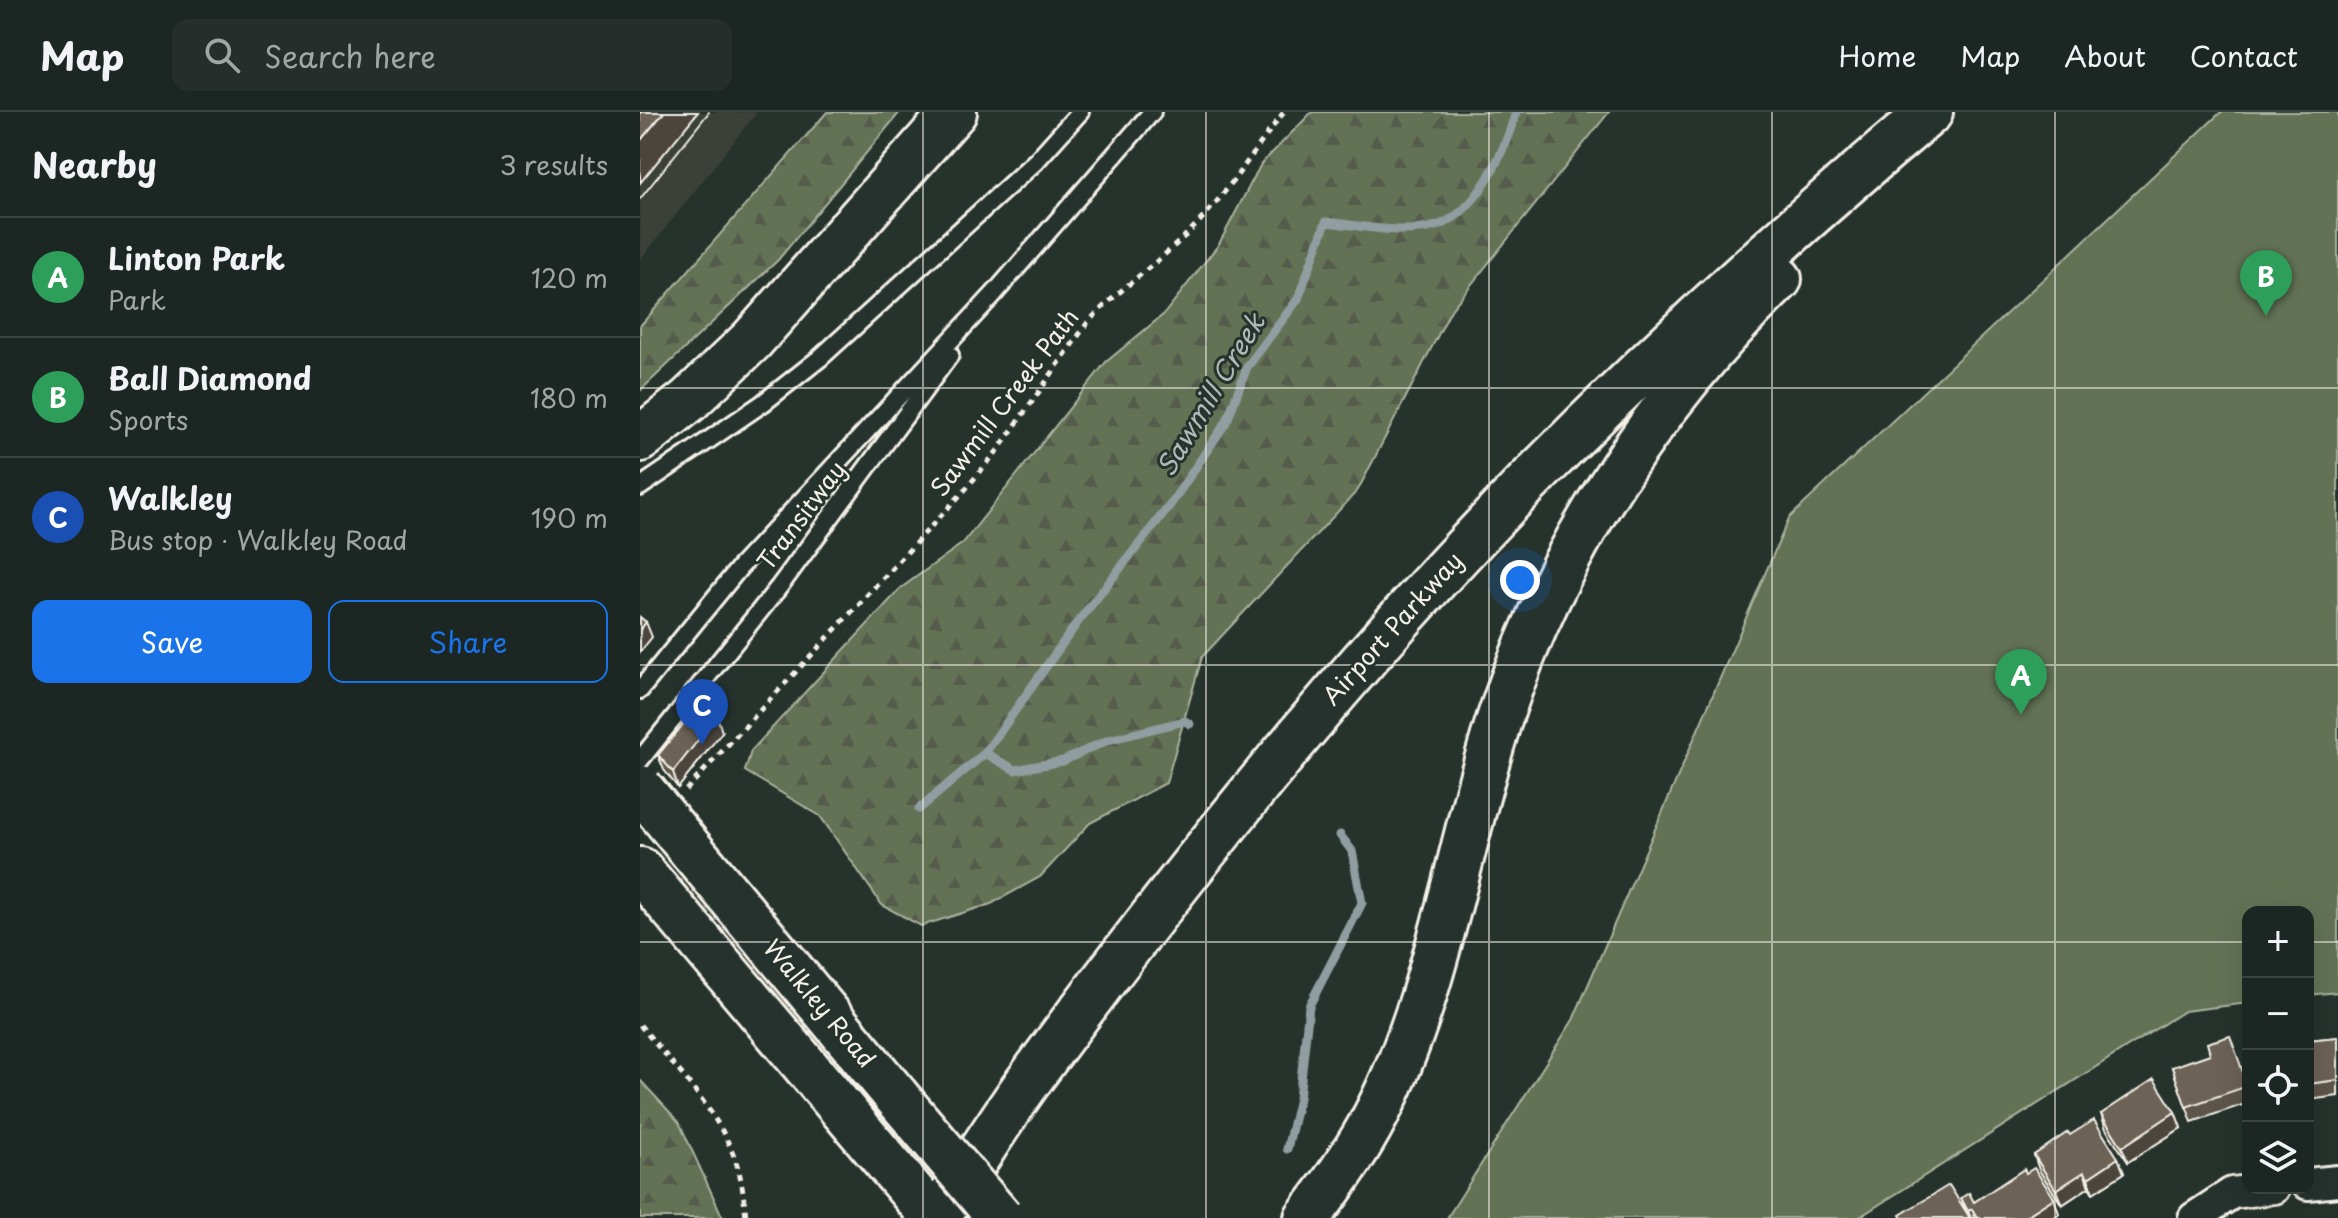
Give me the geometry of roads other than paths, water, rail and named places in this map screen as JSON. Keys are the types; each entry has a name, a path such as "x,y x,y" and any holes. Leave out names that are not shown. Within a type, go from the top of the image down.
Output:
{"main road":[{"path":"640,439 689,400 752,340 954,112"},
{"name":"Airport Parkway","path":"936,1218 1030,1079 1167,899 1319,711 1371,652 1499,512 1640,371 1840,187 1930,112"},
{"path":"1307,1218 1370,1126 1403,1053 1419,1009 1474,803 1502,712 1540,614 1579,539 1619,473 1665,408 1733,325 1952,112"},
{"name":"Walkley Road","path":"640,788 1000,1218"},
{"name":"Walkley Road","path":"649,882 936,1218"}],"street":[{"path":"2314,1183 2338,1181"},
{"path":"2194,1218 2232,1193 2242,1192"}],"lane":[{"path":"640,487 763,403 830,350 1036,161 1080,112"},
{"name":"Transitway","path":"640,690 740,567 993,295 1152,112"},
{"name":"Transitway","path":"640,760 779,587 993,295"}],"waterway":[{"name":"Sawmill Creek","path":"919,809 985,753 1077,623 1170,505 1227,421 1247,367 1298,299 1326,222 1406,230 1432,227 1448,221 1475,197 1486,181 1516,112"},
{"path":"985,753 1015,770 1063,761 1108,740 1185,721 1190,724"},
{"path":"1287,1149 1299,1098 1309,1006 1362,903 1352,851 1340,835"}],"tram line":[{"path":"640,199 709,112"}],"place":[{"name":"Ball Diamond","path":"2266,316"},
{"name":"Linton Park","path":"2021,715"},
{"name":"Walkley","path":"702,745"}]}
